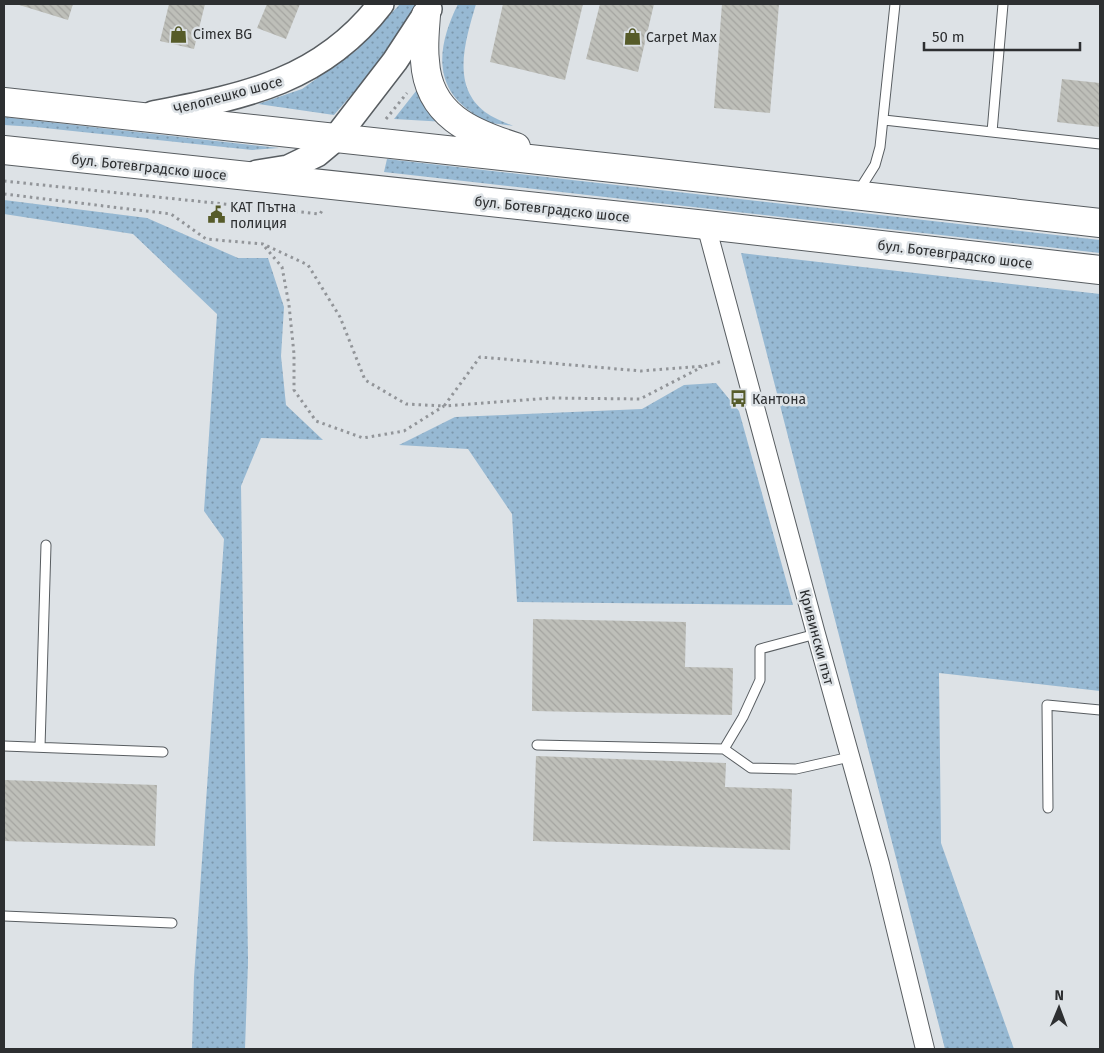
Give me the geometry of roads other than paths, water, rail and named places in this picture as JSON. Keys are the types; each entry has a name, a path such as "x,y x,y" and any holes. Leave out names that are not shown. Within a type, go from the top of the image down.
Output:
{"main road":[{"name":"Челопешко шосе","path":"138,117 204,104 271,85 303,72 327,57 347,41 381,4"},
{"path":"238,176 288,168 316,154 335,139 396,61 429,9"},
{"path":"429,9 424,62 429,83 438,101 451,118 469,130 491,139 567,163"},
{"path":"4,102 1100,222"},
{"name":"бул. Ботевградско шосе","path":"4,150 1100,270"}],"street":[{"name":"Кривински път","path":"706,226 880,864 926,1049"}],"lane":[{"path":"856,194 875,165 880,147 896,4"},
{"path":"992,132 1004,4"},
{"path":"884,120 1100,144"},
{"path":"40,747 46,545"},
{"path":"724,749 743,717 760,680 760,649 816,634"},
{"path":"1048,808 1047,705 1100,710"},
{"path":"537,744 724,749 751,768 796,770 850,757"},
{"path":"4,746 164,752"},
{"path":"4,916 172,922"}],"place":[{"name":"Cimex BG","path":"179,34"},
{"name":"Carpet Max","path":"632,37"},
{"name":"KAT Пътна полиция","path":"216,215"},
{"name":"Кантона","path":"738,399"}]}
